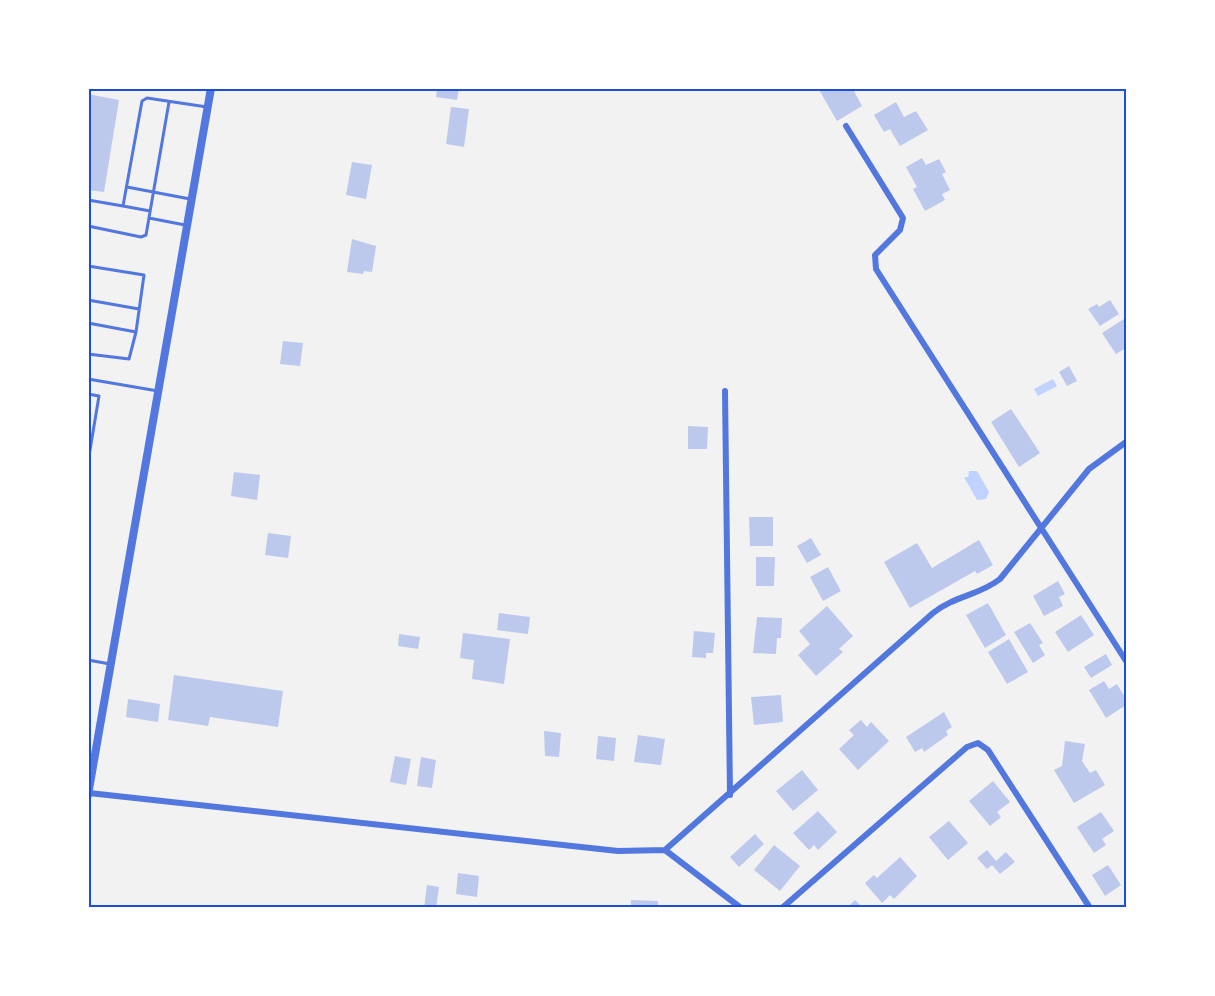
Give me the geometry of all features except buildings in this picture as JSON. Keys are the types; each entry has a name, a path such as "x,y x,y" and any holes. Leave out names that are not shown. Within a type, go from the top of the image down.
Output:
{"street":[{"path":"211,88 89,794 618,851 665,850 741,908"},
{"path":"846,126 903,218 900,230 875,255 876,270 1126,661"},
{"path":"725,391 730,795"},
{"path":"665,850 730,795 933,613 950,601 983,589 1000,579 1089,469 1126,442"},
{"path":"782,908 975,743 986,748 1090,908"}],"lane":[{"path":"123,206 142,101 147,98 208,107"},
{"path":"88,226 143,237 149,218 169,102"},
{"path":"127,187 192,200"},
{"path":"88,200 150,211"},
{"path":"149,218 187,225"},
{"path":"88,266 144,275 129,359 88,354"},
{"path":"88,300 139,309"},
{"path":"88,323 135,332"},
{"path":"88,379 159,391"},
{"path":"88,394 99,396 88,462"},
{"path":"88,660 111,664"}],"water":[{"path":"1053,379 1057,386 1038,396 1034,389"},
{"path":"969,471 977,471 989,492 986,499 977,500 964,477 968,477"}]}
